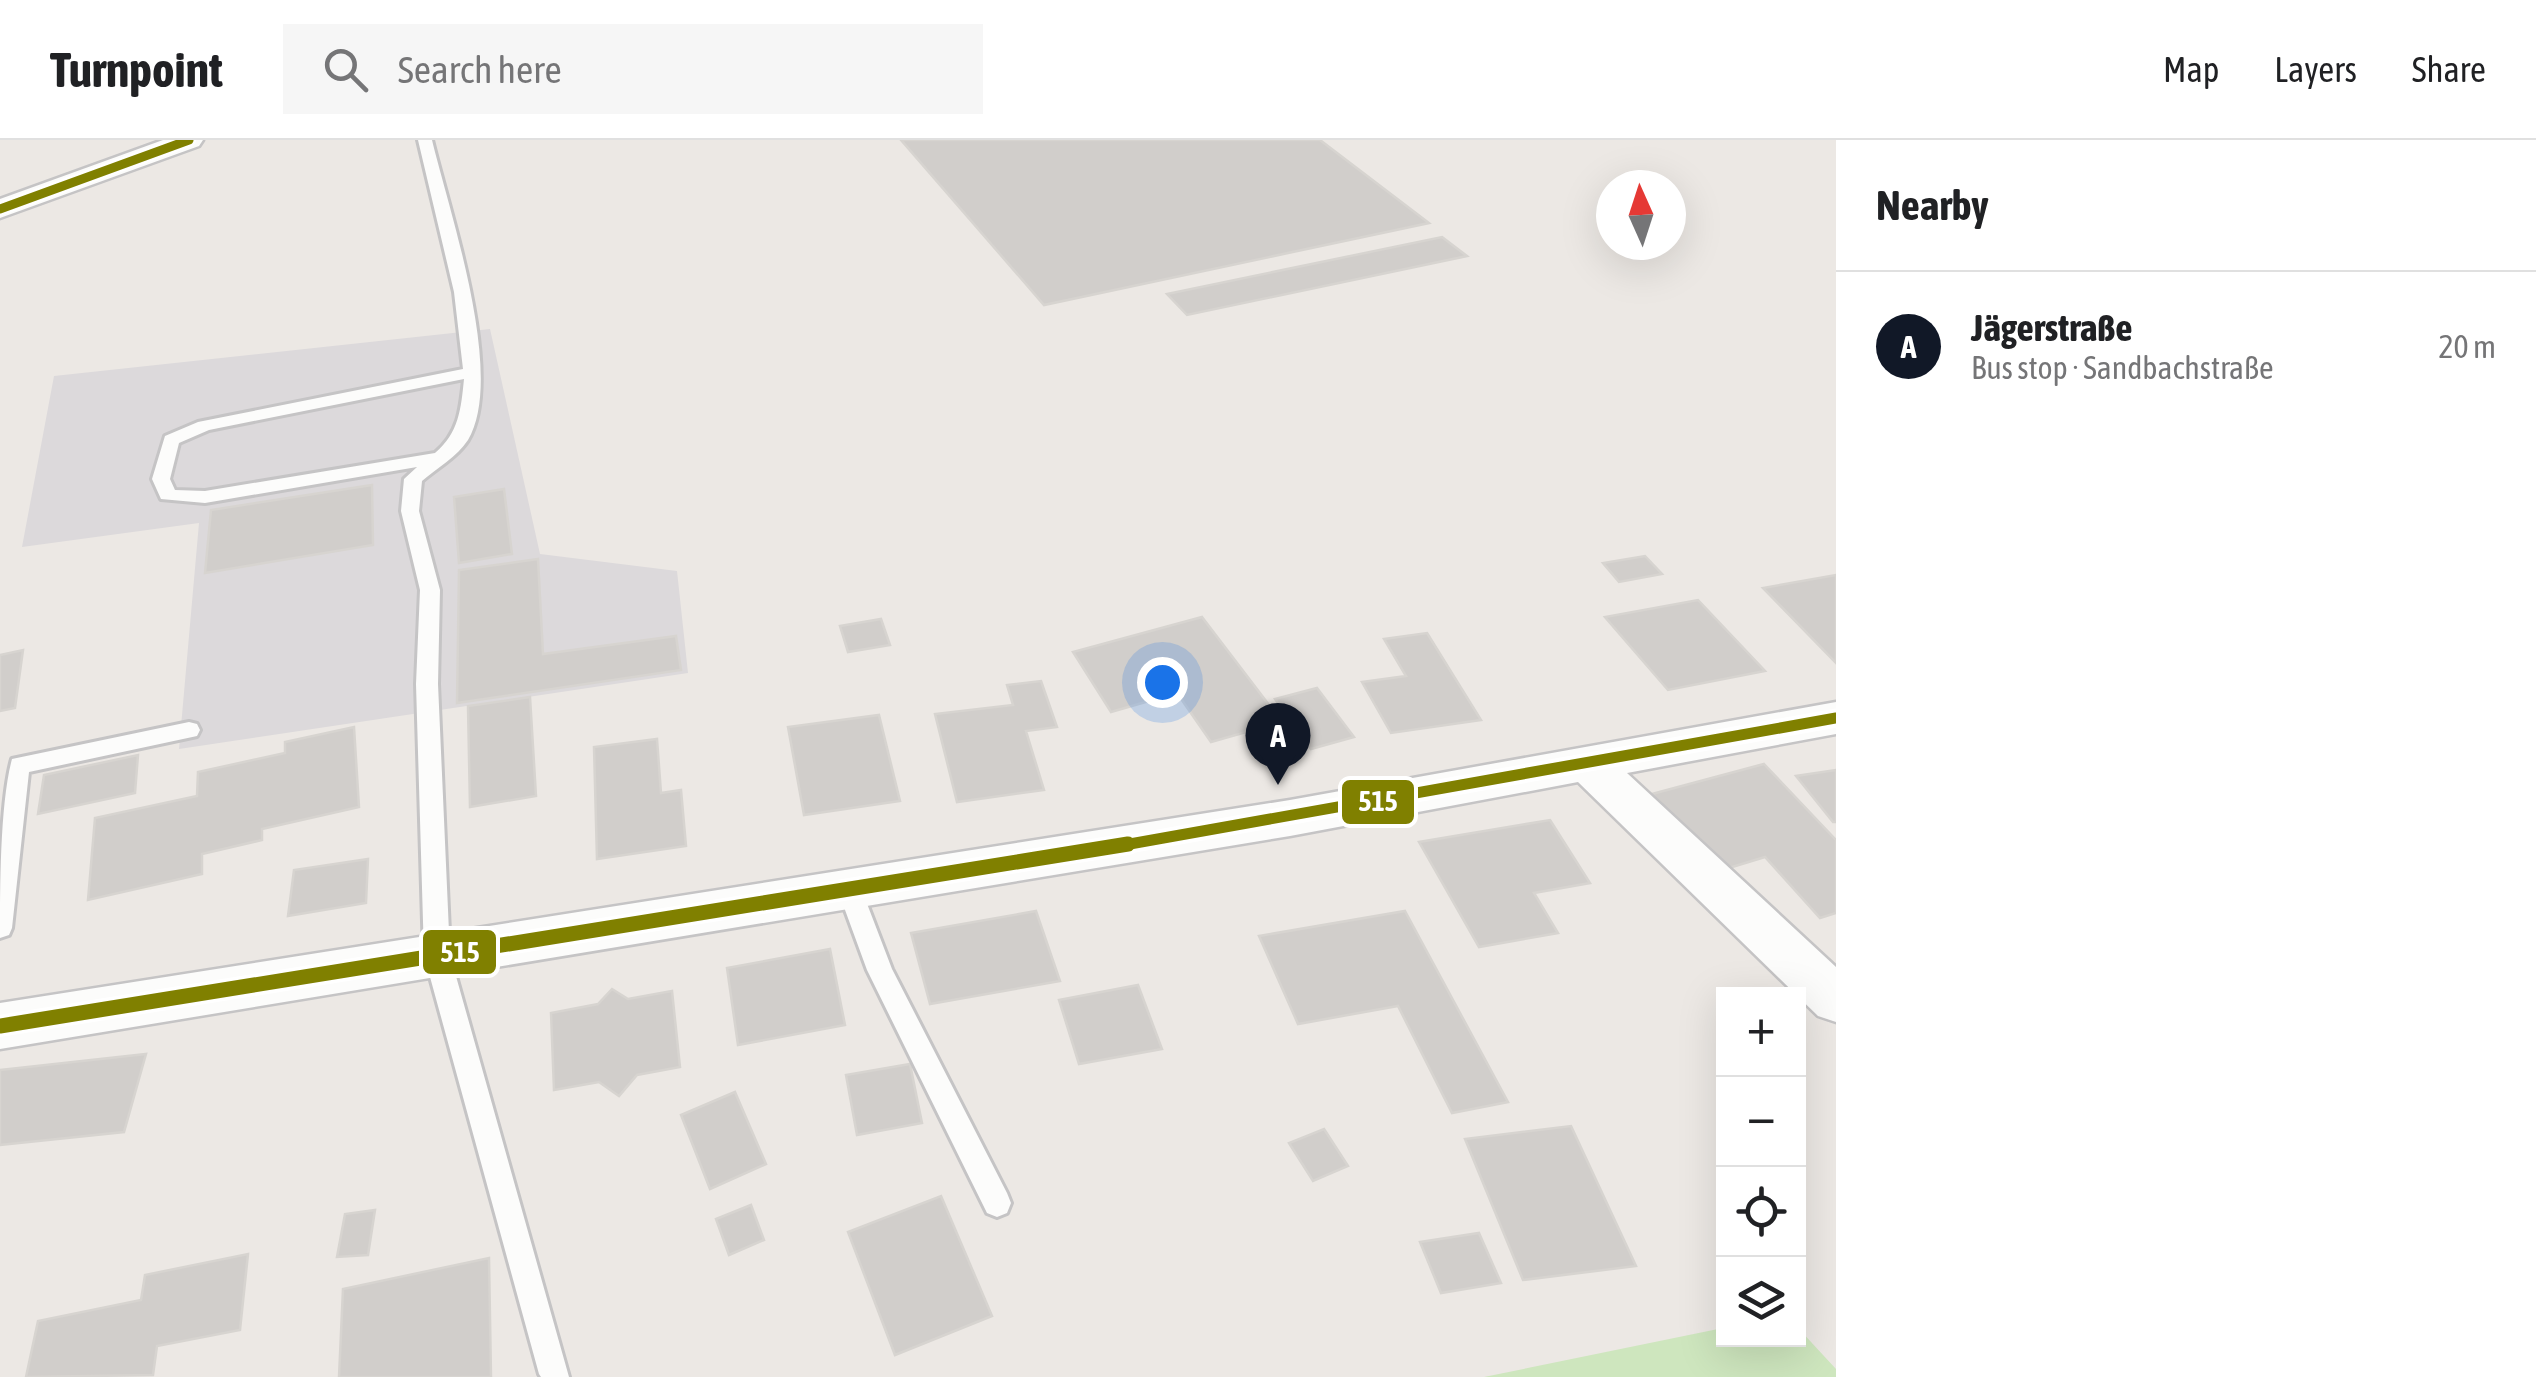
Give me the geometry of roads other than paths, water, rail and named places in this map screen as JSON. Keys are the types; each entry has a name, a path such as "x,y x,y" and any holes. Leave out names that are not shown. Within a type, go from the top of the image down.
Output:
{"street":[{"path":"0,209 189,140"},
{"path":"0,1026 1589,765 1836,718"},
{"path":"1589,765 1836,1000"}],"lane":[{"path":"424,140 463,290 471,398 461,437 414,479 410,511 430,590 427,684 437,955 555,1374"},
{"path":"435,458 205,497 168,495 160,479 171,440 204,426 470,373"},
{"path":"0,928 14,778 20,765 189,730"},
{"path":"849,888 880,970 998,1203"}],"place":[{"name":"Jägerstraße","path":"1278,785"}]}
